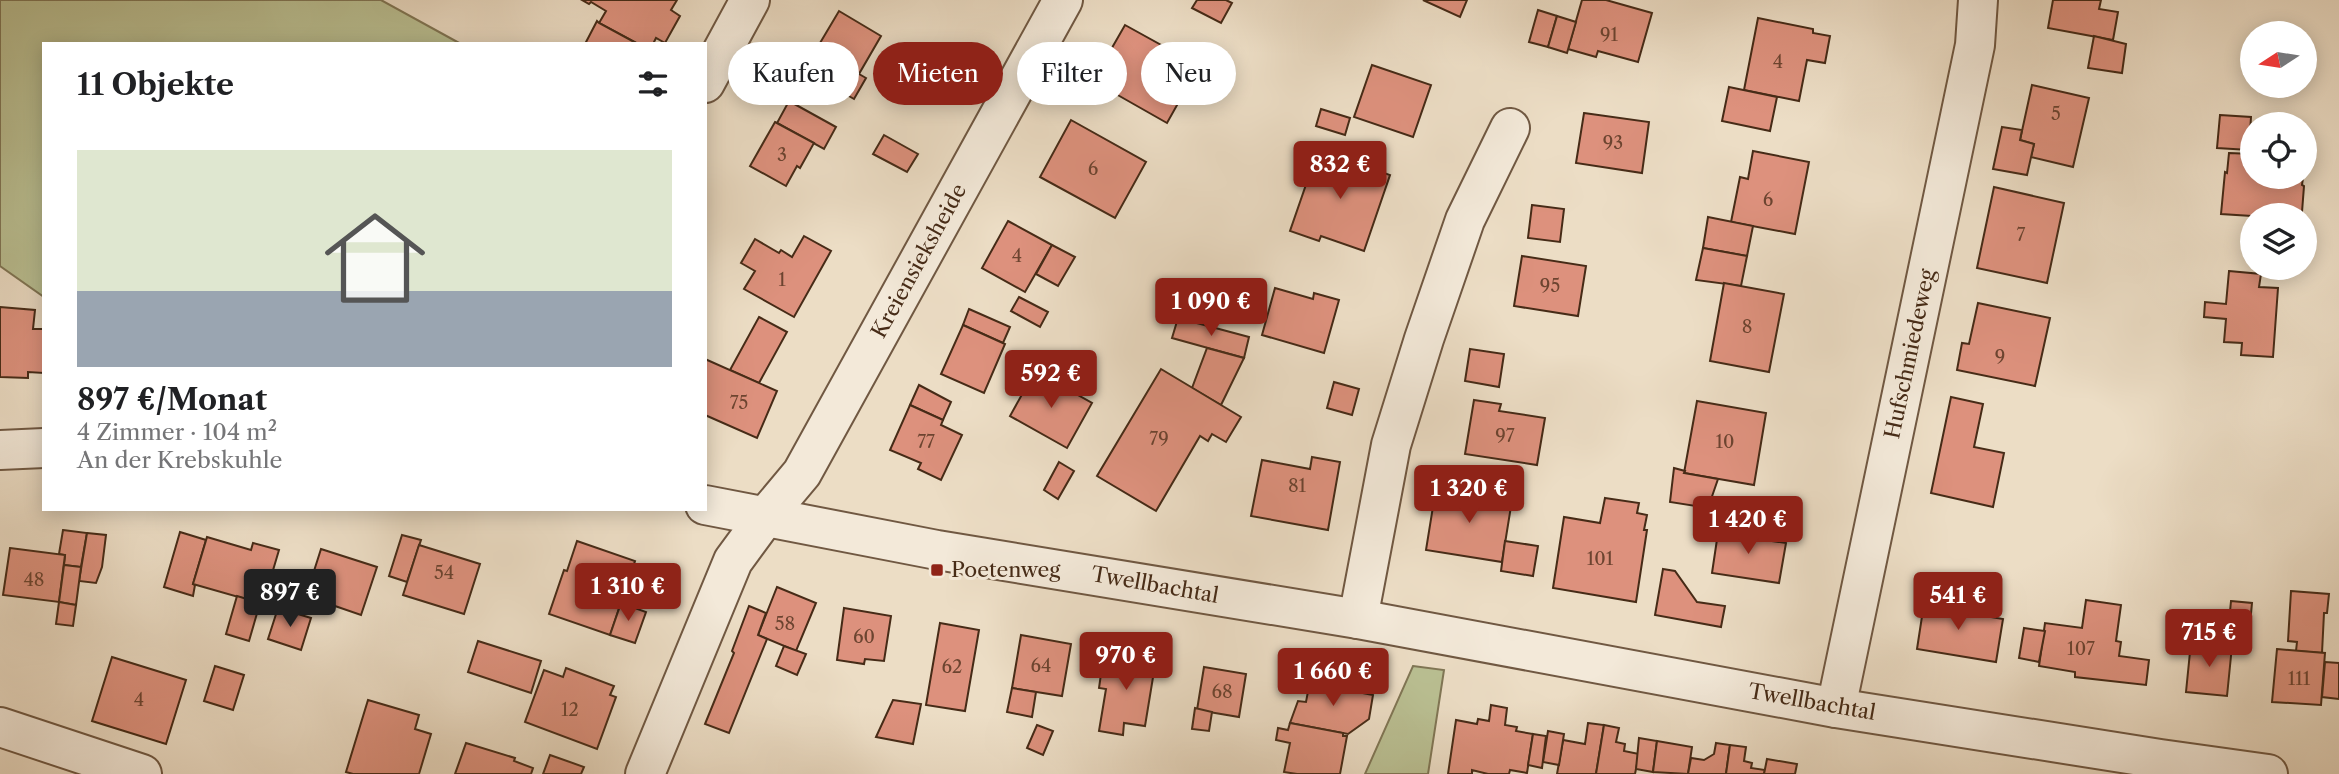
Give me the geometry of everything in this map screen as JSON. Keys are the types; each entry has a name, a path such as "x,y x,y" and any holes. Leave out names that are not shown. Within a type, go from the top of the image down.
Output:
{"street":[{"path":"707,79 750,0"},
{"name":"Kreiensieksheide","path":"645,774 733,561 802,473 1063,0"},
{"name":"Hufschmiedeweg","path":"1836,708 1975,45 1978,0"},
{"path":"1358,619 1391,445 1465,220 1510,128"},
{"path":"0,450 42,448"},
{"name":"Twellbachtal","path":"707,505 937,550 1358,619 1836,708 2160,760 2268,774"},
{"path":"0,727 142,774"}],"green space":[{"path":"0,0 381,0 457,42 42,42 42,296 0,266"},
{"path":"1413,666 1444,670 1428,774 1365,774"}],"building":[{"path":"582,0 677,0 671,10 680,16 666,42 656,38 654,42 634,42 599,23 606,11 591,2 589,4"},
{"path":"1197,0 1226,0 1232,3 1221,23 1192,8"},
{"path":"1423,0 1467,0 1460,17"},
{"path":"1582,0 1606,0 1652,13 1638,62 1598,51 1596,57 1568,49"},
{"path":"2053,0 2101,0 2099,9 2118,12 2113,40 2048,28"},
{"path":"1538,10 1557,16 1548,47 1529,42"},
{"path":"839,11 881,36 878,42 873,42 873,50 859,74 859,42 821,42"},
{"path":"1557,16 1576,22 1567,53 1548,47"},
{"path":"1758,18 1813,29 1813,33 1830,36 1825,63 1807,60 1799,101 1744,90"},
{"path":"597,21 634,42 586,42"},
{"path":"1125,25 1156,42 1141,42 1141,105 1177,105 1167,123 1127,100 1127,42 1115,42"},
{"path":"2094,36 2126,44 2122,73 2088,68"},
{"path":"1372,65 1431,85 1413,137 1354,117"},
{"path":"859,74 866,78 859,90"},
{"path":"2032,85 2089,98 2073,167 2031,157 2034,144 2020,140"},
{"path":"1729,87 1777,97 1770,131 1722,121"},
{"path":"787,105 796,105 836,127 824,149 777,123"},
{"path":"1321,109 1350,118 1345,135 1316,126"},
{"path":"1584,113 1649,122 1642,173 1576,163"},
{"path":"2220,115 2240,116 2240,149 2217,148"},
{"path":"1071,120 1146,162 1115,218 1040,177"},
{"path":"775,122 814,143 786,186 750,166"},
{"path":"2002,127 2022,130 2020,140 2034,144 2027,175 1993,169"},
{"path":"884,135 918,154 907,172 873,154"},
{"path":"1318,150 1390,175 1364,251 1321,236 1319,241 1290,231"},
{"path":"1753,151 1809,162 1795,234 1731,222 1740,177 1748,179"},
{"path":"2229,153 2240,153 2240,189 2304,189 2303,203 2240,203 2240,215 2221,214 2225,172 2227,173"},
{"path":"1994,187 2064,203 2047,283 1977,268"},
{"path":"1532,205 1564,209 1560,242 1528,238"},
{"path":"1708,217 1753,226 1747,256 1703,248"},
{"path":"1008,221 1052,245 1025,292 982,268"},
{"path":"804,236 831,251 794,317 744,289 755,271 741,263 755,239 792,257"},
{"path":"1052,245 1075,257 1058,286 1036,274"},
{"path":"1703,248 1747,256 1741,286 1696,280"},
{"path":"1522,256 1586,266 1578,316 1514,306"},
{"path":"2229,271 2240,272 2240,280 2260,280 2259,287 2278,288 2273,357 2241,355 2242,343 2224,342 2226,319 2204,317 2205,302 2226,304"},
{"path":"1724,283 1784,294 1769,372 1710,361"},
{"path":"1275,288 1313,299 1314,293 1339,300 1324,353 1262,335"},
{"path":"1019,297 1048,312 1040,327 1011,311"},
{"path":"1978,303 2050,318 2035,386 1957,370 1962,343 1969,344"},
{"path":"0,307 35,310 33,329 42,329 42,373 28,372 28,378 0,377"},
{"path":"969,309 1010,327 1003,343 963,325"},
{"path":"759,317 787,332 759,383 730,370"},
{"path":"1178,318 1249,337 1244,358 1172,338"},
{"path":"963,325 1005,344 984,393 941,374"},
{"path":"1207,348 1244,358 1221,405 1192,388"},
{"path":"1470,349 1504,354 1499,387 1465,381"},
{"path":"707,360 777,391 757,438 707,416"},
{"path":"1161,369 1241,417 1226,442 1212,434 1208,441 1200,436 1156,511 1097,476"},
{"path":"1035,371 1092,403 1067,448 1010,416"},
{"path":"1334,382 1359,389 1352,415 1327,408"},
{"path":"919,385 951,402 943,420 910,405"},
{"path":"1951,397 1983,404 1974,447 2004,453 1993,507 1931,493"},
{"path":"1474,400 1501,404 1499,411 1545,418 1537,465 1465,454"},
{"path":"1697,401 1766,413 1754,485 1684,473"},
{"path":"910,405 943,420 941,425 962,435 941,480 918,469 921,463 890,450"},
{"path":"1312,457 1340,462 1328,530 1251,516 1262,460 1310,469"},
{"path":"1059,462 1074,471 1058,499 1044,490"},
{"path":"1674,468 1685,471 1684,473 1718,479 1708,508 1670,502"},
{"path":"1436,488 1512,500 1502,562 1426,550"},
{"path":"1605,498 1639,503 1637,513 1647,515 1636,602 1553,588 1564,517 1600,523"},
{"path":"1719,526 1752,531 1751,538 1786,543 1779,583 1712,573"},
{"path":"63,530 87,533 81,567 64,565 65,555 59,554"},
{"path":"180,532 206,540 193,584 193,596 164,587"},
{"path":"87,533 106,535 102,567 96,583 79,581"},
{"path":"402,535 421,540 407,582 389,576"},
{"path":"207,537 251,550 253,543 279,550 263,604 193,584"},
{"path":"577,541 635,561 610,635 549,614"},
{"path":"1505,541 1538,546 1533,576 1501,571"},
{"path":"419,545 480,564 464,614 403,595"},
{"path":"10,548 65,555 59,602 3,595"},
{"path":"321,549 377,567 361,615 306,596"},
{"path":"64,565 81,567 76,605 59,602"},
{"path":"1663,569 1675,571 1697,602 1725,606 1721,627 1655,615"},
{"path":"777,587 816,603 796,651 758,635"},
{"path":"2291,591 2329,594 2327,613 2324,613 2322,653 2296,651 2297,642 2288,641"},
{"path":"237,596 260,603 249,641 226,634"},
{"path":"1925,597 1951,601 1949,610 2003,619 1996,662 1917,649"},
{"path":"2086,600 2121,605 2116,641 2121,642 2119,656 2149,660 2146,685 2075,677 2075,672 2039,666 2045,623 2082,628"},
{"path":"2231,601 2252,603 2249,635 2228,633"},
{"path":"59,602 76,605 73,626 56,624"},
{"path":"621,603 646,612 635,643 610,635"},
{"path":"749,606 766,613 758,635 767,639 729,733 705,724 734,653 732,651"},
{"path":"278,608 311,618 301,650 268,639"},
{"path":"844,608 891,616 884,661 865,659 864,664 837,660"},
{"path":"940,623 979,630 965,711 926,705"},
{"path":"2024,628 2045,631 2039,662 2019,658"},
{"path":"1021,635 1071,644 1062,696 1012,688"},
{"path":"478,641 541,661 531,693 468,672"},
{"path":"2191,642 2232,646 2227,696 2186,692"},
{"path":"784,646 806,654 797,675 776,666"},
{"path":"2277,649 2325,653 2321,705 2272,702"},
{"path":"1112,652 1156,659 1145,726 1124,723 1123,735 1099,731 1106,689 1099,688 1101,674 1109,675"},
{"path":"112,657 186,680 166,744 92,721"},
{"path":"2325,662 2339,663 2339,699 2322,697"},
{"path":"215,666 244,675 233,710 204,701"},
{"path":"1204,667 1246,674 1239,717 1197,710"},
{"path":"566,668 614,686 610,695 616,697 597,749 525,722 544,670 563,677"},
{"path":"1310,681 1353,688 1352,691 1373,695 1369,719 1348,734 1290,723 1298,701 1306,702"},
{"path":"1012,688 1036,692 1032,717 1007,712"},
{"path":"368,700 419,715 415,729 431,734 419,774 346,772"},
{"path":"893,700 921,704 913,744 876,737"},
{"path":"1491,705 1507,708 1505,725 1517,727 1516,731 1533,734 1527,773 1510,770 1509,774 1488,774 1472,770 1472,774 1448,774 1456,720 1477,724 1478,719 1489,721"},
{"path":"1195,708 1212,712 1209,731 1192,729"},
{"path":"1290,723 1347,736 1340,774 1284,772 1290,743 1276,740 1278,728 1288,730"},
{"path":"1588,723 1604,725 1596,774 1557,774 1563,740 1585,744"},
{"path":"1037,725 1053,731 1043,755 1027,748"},
{"path":"1604,725 1619,728 1616,742 1625,744 1624,751 1639,754 1635,774 1596,774"},
{"path":"1548,731 1564,734 1559,765 1543,762"},
{"path":"1533,734 1546,736 1542,768 1528,765"},
{"path":"1639,738 1657,741 1653,772 1636,769"},
{"path":"1657,741 1692,747 1688,774 1653,772"},
{"path":"466,743 515,758 514,761 533,768 531,774 455,774"},
{"path":"1716,743 1730,745 1726,774 1688,774 1691,758 1704,760 1714,754"},
{"path":"1730,745 1746,747 1744,761 1752,763 1751,768 1765,770 1764,774 1726,774"},
{"path":"550,755 584,767 581,774 543,774"},
{"path":"1767,759 1797,764 1795,774 1764,774"}],"place":[{"name":"Poetenweg","path":"937,570"}]}
